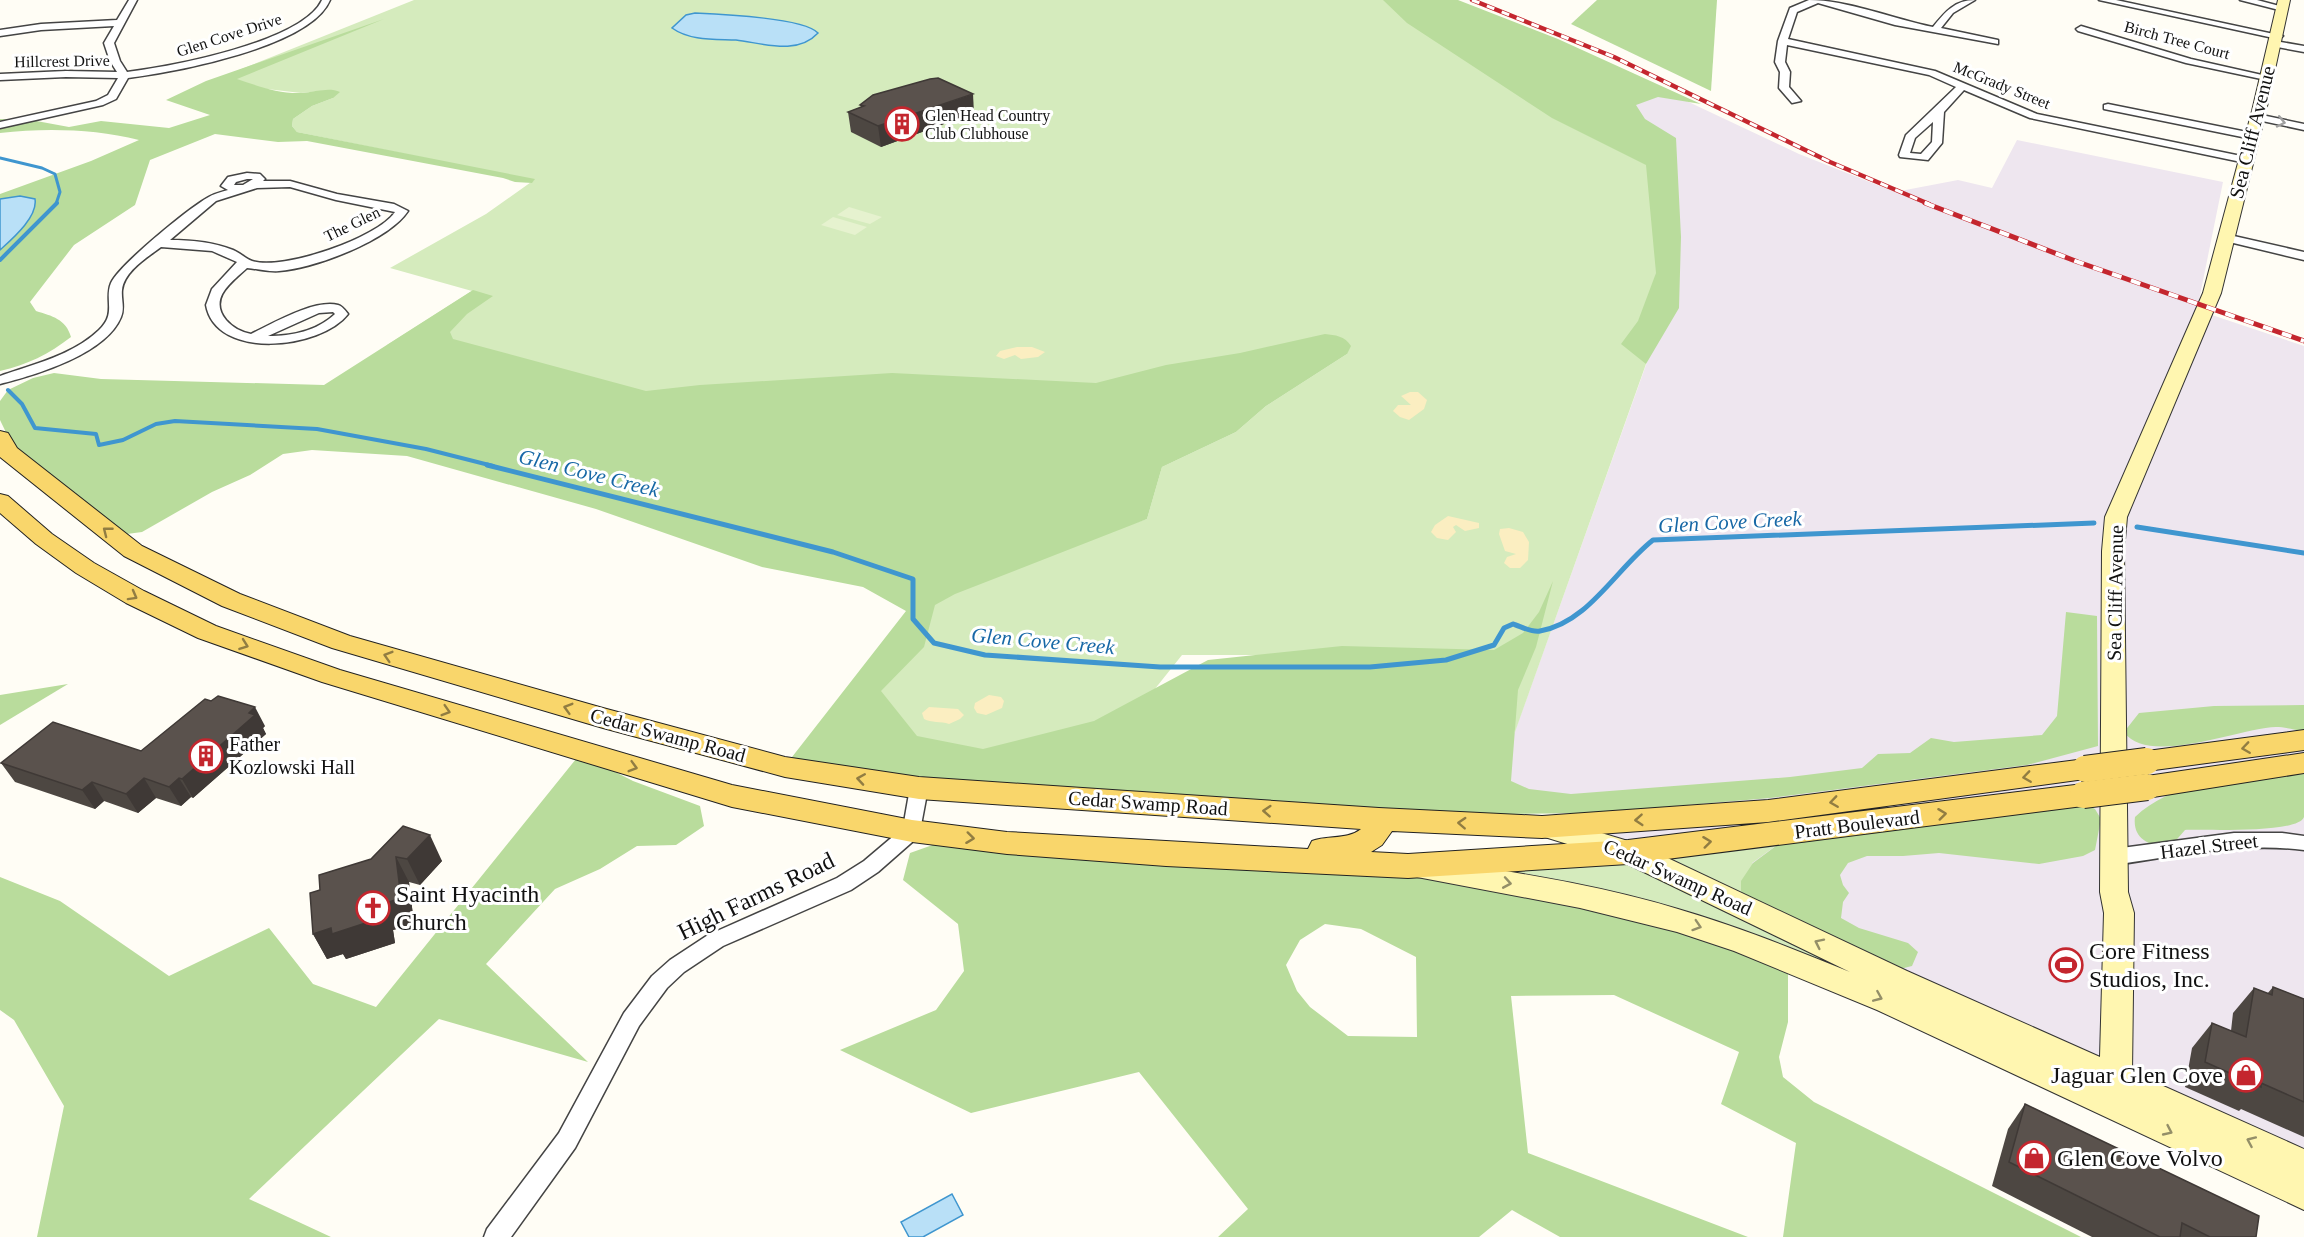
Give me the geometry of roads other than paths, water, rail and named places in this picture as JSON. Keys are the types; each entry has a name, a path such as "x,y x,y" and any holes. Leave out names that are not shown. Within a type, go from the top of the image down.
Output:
{"main road":[{"name":"Cedar Swamp Road","path":"0,438 8,452 142,556 231,600 341,642 420,666 785,766 919,788 1379,819 1542,826"},
{"name":"Cedar Swamp Road","path":"0,501 44,539 85,568 135,597 190,624 331,676 732,796 912,831 1007,843 1408,866"},
{"path":"142,556 144,572 201,601 203,610 190,624"},
{"path":"390,694 420,666"},
{"name":"Pratt Boulevard","path":"2147,774 2304,740"},
{"name":"Pratt Boulevard","path":"1408,866 1628,852 2084,782 2147,774 2304,763"},
{"name":"Pratt Boulevard","path":"1542,826 1768,811 2084,782"},
{"path":"1137,852 1220,844 1347,849 1373,837 1377,831 1379,819"}],"street":[{"path":"0,125 112,97 124,75 115,61 109,43 134,0"},
{"name":"Glen Cove Drive","path":"124,75 203,62 283,33 304,25 319,14 326,5 326,0"},
{"path":"1796,101 1784,88 1785,72 1780,62 1783,41 1793,10 1817,0 1895,22 1995,42"},
{"path":"1935,30 1950,11 1971,0"},
{"path":"2103,0 2276,40 2304,50"},
{"path":"2244,0 2283,4"},
{"name":"Sea Cliff Avenue","path":"2115,1093 2119,912 2114,892 2113,597 2116,517 2212,293 2255,126 2283,4"},
{"name":"Hillcrest Drive","path":"0,33 41,27 119,23"},
{"name":"Birch Tree Court","path":"2081,29 2189,62 2266,77"},
{"name":"McGrady Street","path":"1783,41 1932,73 2034,116 2246,160"},
{"name":"Hillcrest Drive","path":"0,77 66,74 124,75"},
{"path":"1939,111 1962,86"},
{"path":"2108,107 2255,126 2304,127"},
{"name":"The Glen","path":"0,380 75,352 94,341 113,322 118,308 116,289 118,281 135,261 212,199 246,187 290,184 336,197 390,206 402,211 398,219 381,230 310,262 281,267 244,264 236,256 213,248 180,243 158,243"},
{"path":"2225,238 2304,256"},
{"path":"244,264 220,289 212,302 212,310 227,332 252,338 293,339 327,327 342,314 336,308 317,309 252,338"},
{"path":"912,831 919,788"},
{"name":"Cedar Swamp Road","path":"1542,826 1628,852 1896,980 2084,1066 2115,1093 2304,1194"},
{"name":"High Farms Road","path":"496,1237 545,1174 575,1128 623,1036 654,986 678,965 707,945 845,883 870,868 912,831"},
{"name":"Hazel Street","path":"2114,858 2255,839 2284,839 2304,843"},
{"name":"Cedar Swamp Road","path":"1408,866 1580,896 1677,920 1744,942 1821,972 1932,1022 2304,1165"},
{"path":"1932,1022 1945,1017 1957,1020 2069,1072 2084,1066"}],"water":[{"path":"695,13 779,20 810,28 818,33 810,40 800,44 779,46 695,37 672,28 686,15"},
{"path":"20,196 35,199 35,206 23,227 0,250 0,199"},
{"path":"952,1194 963,1215 923,1237 909,1237 901,1222"}],"waterway":[{"name":"Glen Cove Creek","path":"0,158 42,168 55,174 60,192 56,204"},
{"name":"Glen Cove Creek","path":"0,260 56,204"},
{"name":"Glen Cove Creek","path":"8,390 22,404 35,428 96,434 99,445 123,440 156,424 175,421 317,429 426,449 493,466"},
{"name":"Glen Cove Creek","path":"487,465 833,552 913,579 913,619 934,643 985,655 1160,667 1370,667 1446,660 1494,645 1504,628 1513,624 1540,631 1557,626 1573,617 1601,593 1653,540 2094,523"},
{"name":"Glen Cove Creek","path":"2137,527 2304,553"}],"railway":[{"path":"1472,0 1614,57 1830,162 1929,204"},
{"path":"1925,203 2078,262 2304,341"}],"place":[{"name":"Glen Head Country Club Clubhouse","path":"902,124"},
{"name":"Father Kozlowski Hall","path":"206,756"},
{"name":"Saint Hyacinth Church","path":"373,908"},
{"name":"Core Fitness Studios, Inc.","path":"2066,965"},
{"name":"Jaguar Glen Cove","path":"2246,1075"},
{"name":"Glen Cove Volvo","path":"2034,1158"}]}
